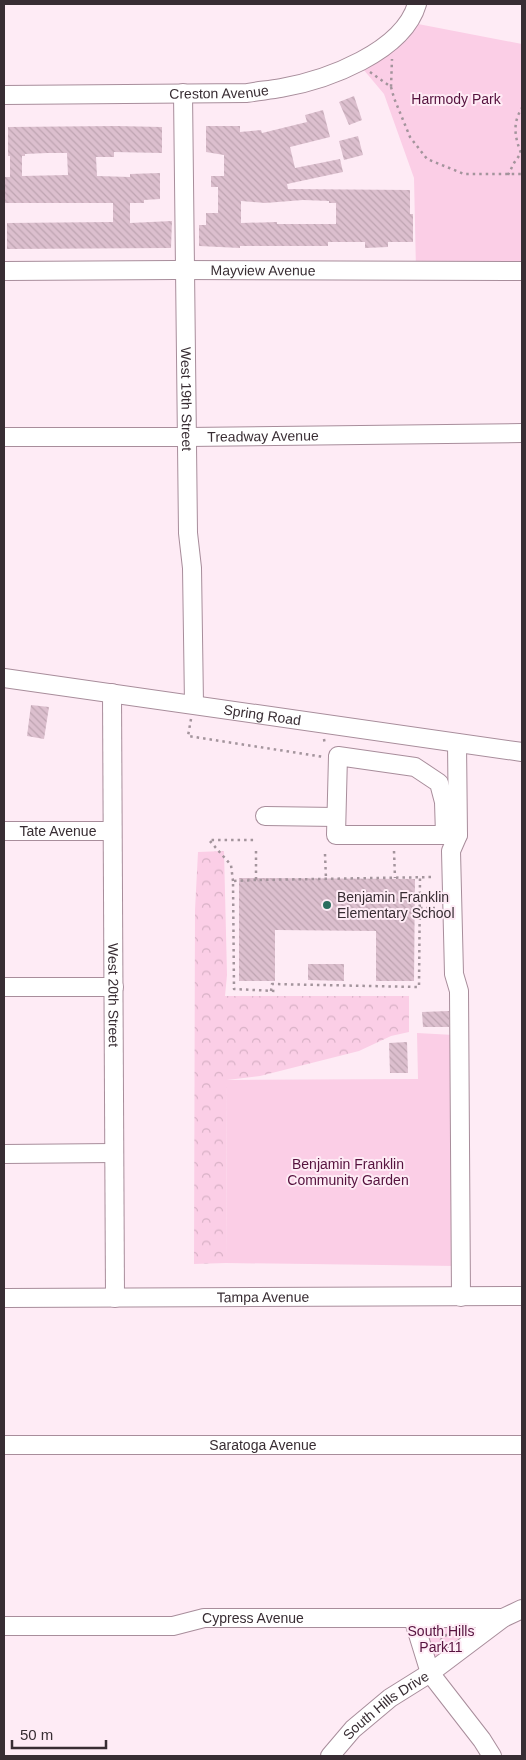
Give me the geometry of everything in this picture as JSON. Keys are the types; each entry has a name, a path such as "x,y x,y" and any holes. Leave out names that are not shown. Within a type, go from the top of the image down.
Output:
{"street":[{"name":"Creston Avenue","path":"4,95 247,93 282,88 314,80 351,66 386,46 415,10"},
{"name":"West 19th Street","path":"183,93 188,533 192,568 192,711"},
{"name":"Mayview Avenue","path":"4,271 522,271"},
{"name":"Treadway Avenue","path":"4,437 522,433"},
{"name":"Spring Road","path":"4,678 112,693 192,711 522,752"},
{"name":"West 20th Street","path":"112,693 115,1298"},
{"path":"457,743 451,851 454,974 459,991 461,1297"},
{"path":"338,756 414,766 439,783 451,835 336,835 338,756"},
{"path":"265,816 336,817"},
{"name":"Tate Avenue","path":"4,831 112,831"},
{"path":"4,987 114,987"},
{"path":"4,1154 114,1153"},
{"name":"Tampa Avenue","path":"4,1298 522,1296"},
{"name":"Saratoga Avenue","path":"4,1445 522,1445"},
{"name":"South Hills Drive","path":"330,1756 353,1729 390,1698 430,1672 503,1618 522,1609"},
{"name":"Cypress Avenue","path":"4,1626 173,1626 204,1618 503,1618"},
{"path":"413,1618 430,1672 492,1756"}],"path":[{"path":"392,54 391,88 394,98 410,137 427,159 464,174 522,174"},
{"path":"367,70 391,88"},
{"path":"508,175 514,163 522,154 516,139 515,130 518,115 522,108"},
{"path":"192,711 188,736 326,757"},
{"path":"256,840 209,840 231,865 233,881 234,990 275,991"},
{"path":"256,851 256,880"},
{"path":"394,851 395,878"},
{"path":"325,854 326,879"},
{"path":"271,991 272,984 419,987 420,878"},
{"path":"233,881 434,878"},
{"path":"420,908 434,908"},
{"path":"436,1647 446,1634 452,1634"}],"green space":[{"name":"Harmody Park","path":"418,24 522,44 522,271 416,270 414,178 384,94 363,69 407,40"},
{"path":"224,851 227,975 225,996 409,996 409,1032 391,1036 359,1051 260,1076 227,1080 226,1263 194,1264 195,910 198,852"},
{"name":"Benjamin Franklin Community Garden","path":"417,1033 454,1035 456,1266 226,1263 227,1080 418,1079"},
{"name":"South Hills Park11","path":"413,1618 503,1618 430,1673"}],"building":[{"path":"354,96 362,120 349,125 339,102"},
{"path":"323,110 330,137 290,147 295,168 340,159 343,172 287,184 288,189 410,190 410,214 413,214 413,242 388,242 388,247 365,248 365,242 328,242 328,246 240,246 240,248 199,246 199,225 206,225 206,213 218,213 218,187 211,187 211,176 224,176 224,155 206,152 206,126 240,126 240,132 261,130 262,133 307,122 305,115","holes":["303,200 329,201 329,203 336,203 336,224 241,223 241,201 265,203"]},
{"path":"8,127 162,127 162,153 114,152 114,157 96,157 97,176 130,177 130,174 160,173 160,199 144,200 144,203 130,203 130,223 172,221 171,248 7,249 7,223 113,222 113,203 4,203 4,177 10,177","holes":["67,153 68,175 22,176 22,156 25,156 25,154"]},
{"path":"358,136 363,155 344,160 339,141"},
{"path":"31,705 49,707 44,739 27,736"},
{"name":"Benjamin Franklin Elementary School","path":"239,878 415,879 414,981 376,981 376,931 275,930 275,981 239,981"},
{"path":"308,964 344,964 344,981 308,980"},
{"path":"449,1011 449,1027 423,1027 422,1012"},
{"path":"407,1042 408,1073 390,1073 389,1043"}],"place":[{"name":"Benjamin Franklin Elementary School","path":"327,905"}]}
